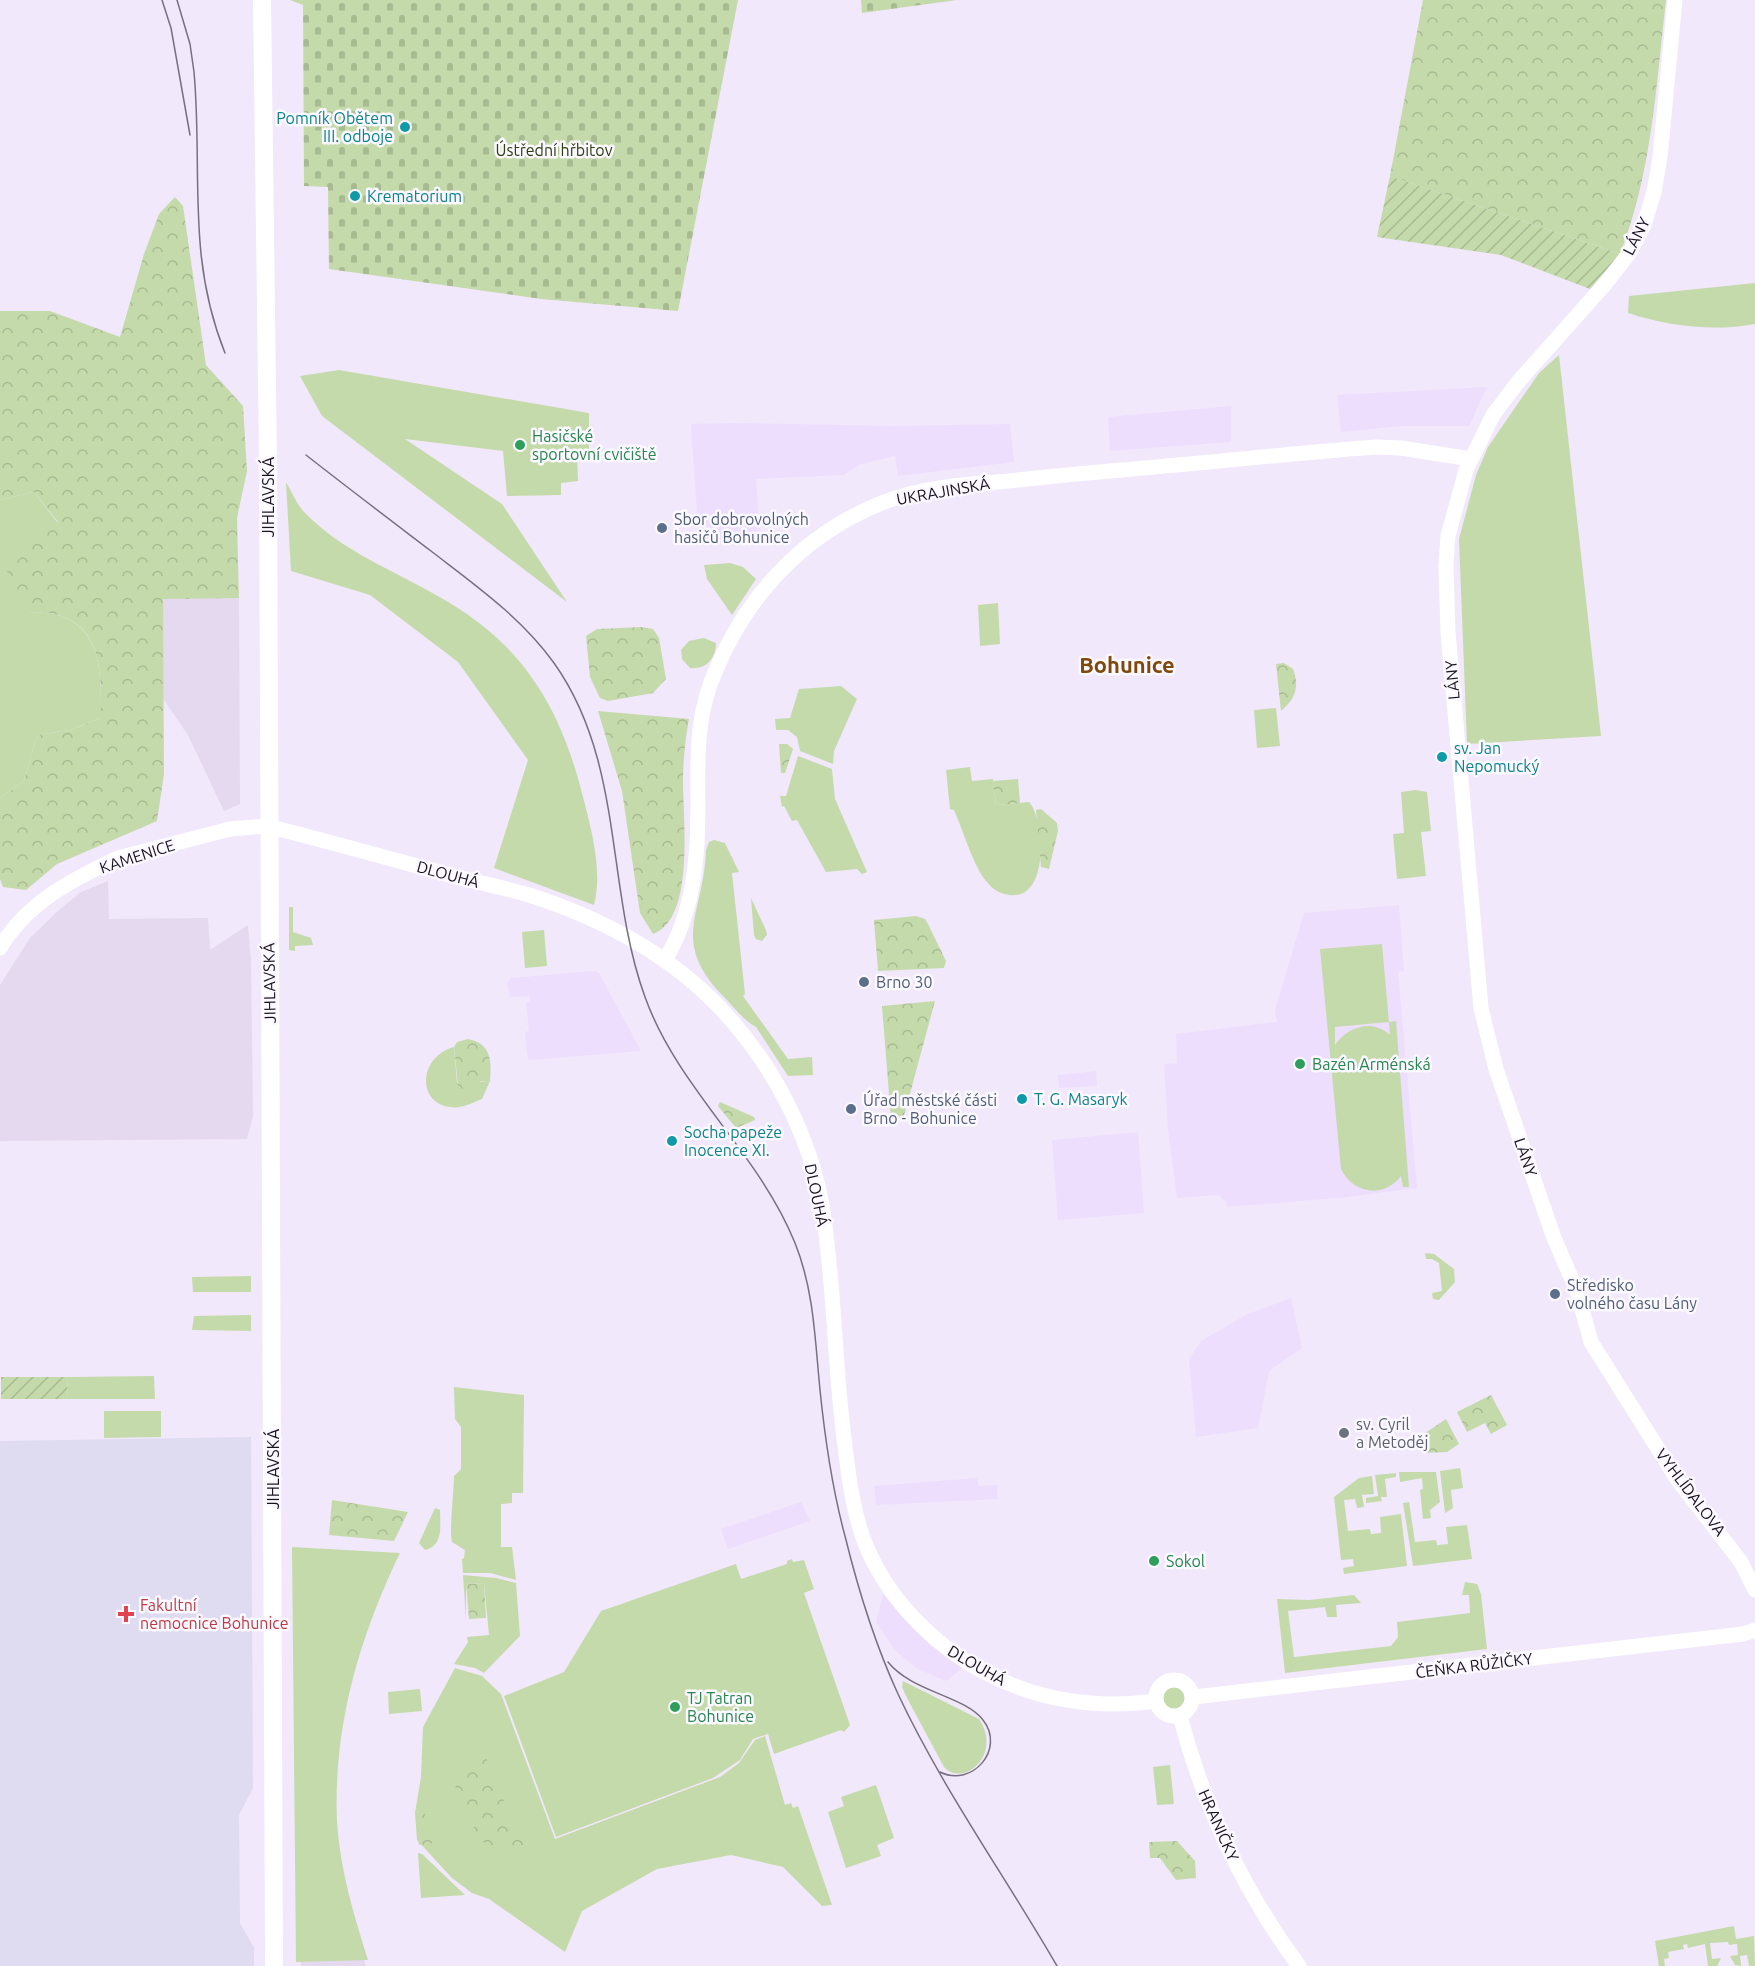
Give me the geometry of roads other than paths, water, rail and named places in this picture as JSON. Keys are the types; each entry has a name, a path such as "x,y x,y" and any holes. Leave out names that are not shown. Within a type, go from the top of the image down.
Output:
{"main road":[{"name":"JIHLAVSKÁ","path":"262,0 268,462 267,826 273,1458 274,1966"}],"street":[{"name":"LÁNY","path":"1624,1395 1591,1342 1577,1290 1554,1238 1496,1069 1481,1008 1448,632 1446,584 1448,536 1471,459 1493,416 1510,391 1606,284 1630,252 1644,225 1654,192 1660,157 1675,0"},
{"name":"UKRAJINSKÁ","path":"665,960 681,928 696,857 698,741 710,685 734,629 750,606 772,580 807,547 846,520 886,502 958,485 1377,447 1401,448 1471,459"},
{"name":"DLOUHÁ","path":"267,826 529,895 599,922 665,960 725,1012 757,1053 788,1105 807,1149 821,1204 834,1316 839,1404 853,1502 860,1530 879,1570 906,1609 929,1634 958,1658 1026,1691 1053,1698 1114,1704 1156,1701"},
{"name":"KAMENICE","path":"0,948 31,909 70,880 110,862 230,829 267,826"},
{"name":"VYHLÍDALOVA","path":"1624,1395 1677,1479 1727,1540 1755,1590"},
{"name":"ČEŇKA RŮŽIČKY","path":"1192,1697 1743,1634 1755,1630"},
{"path":"1170,1680 1185,1684 1192,1697 1189,1709 1180,1716 1165,1714 1156,1701 1159,1688 1170,1680"},
{"name":"HRANIČKY","path":"1180,1716 1192,1758 1218,1826 1235,1862 1273,1928 1299,1966"}],"tram line":[{"path":"162,0 171,28 190,135"},
{"path":"177,0 190,44 194,72 200,248 213,317 225,353"},
{"path":"306,455 497,602 541,646 577,702 593,742 603,784 624,912 645,997 659,1030 677,1062 780,1210 801,1261 813,1315 824,1427 836,1500 856,1576 882,1656 898,1694 934,1764 1057,1966"},
{"path":"888,1662 910,1680 975,1712 989,1731 988,1753 974,1770 963,1775 952,1776 940,1772"}],"place":[{"name":"Pomník Obětem III. odboje","path":"405,127"},
{"name":"Krematorium","path":"355,196"},
{"name":"Hasičské sportovní cvičiště","path":"520,445"},
{"name":"Sbor dobrovolných hasičů Bohunice","path":"662,528"},
{"name":"sv. Jan Nepomucký","path":"1442,757"},
{"name":"Brno 30","path":"864,982"},
{"name":"Bazén Arménská","path":"1300,1064"},
{"name":"T. G. Masaryk","path":"1022,1099"},
{"name":"Úřad městské části Brno - Bohunice","path":"851,1109"},
{"name":"Socha papeže Inocence XI.","path":"672,1141"},
{"name":"Středisko volného času Lány","path":"1555,1294"},
{"name":"sv. Cyril a Metoděj","path":"1344,1433"},
{"name":"Sokol","path":"1154,1561"},
{"name":"Fakultní nemocnice Bohunice","path":"126,1614"},
{"name":"TJ Tatran Bohunice","path":"675,1707"}],"district":[{"name":"Bohunice","path":"1127,665"}],"park label":[{"name":"Ústřední hřbitov","path":"554,150"}]}
